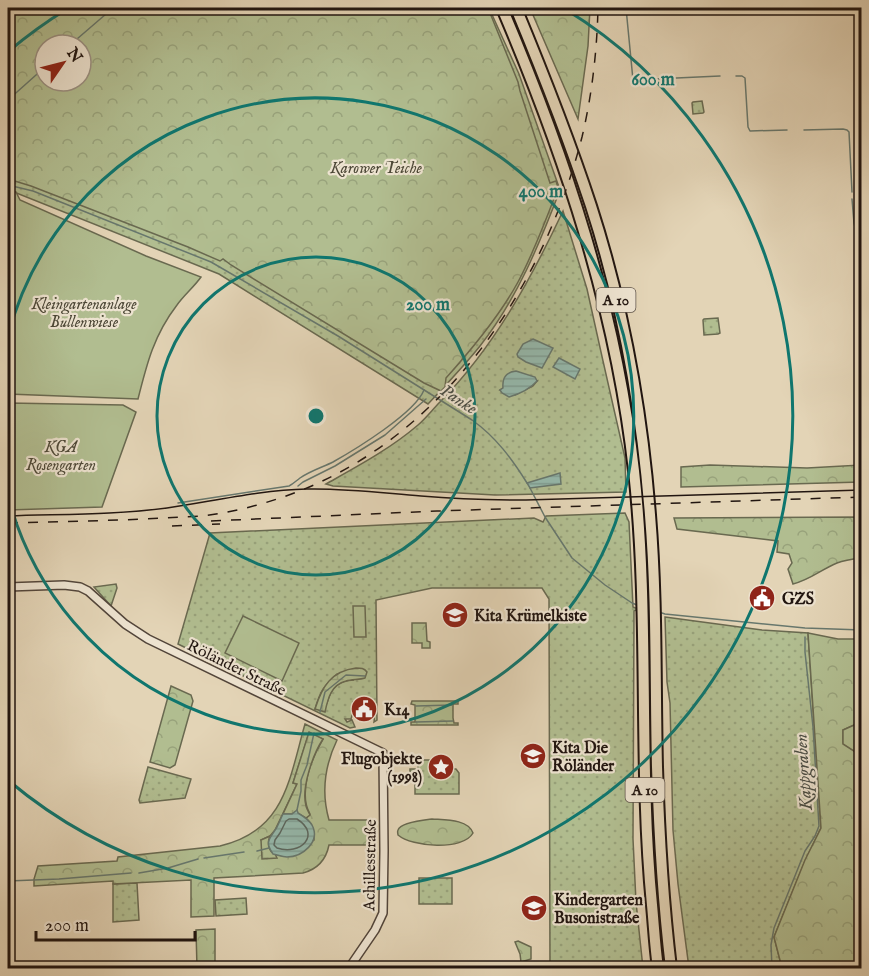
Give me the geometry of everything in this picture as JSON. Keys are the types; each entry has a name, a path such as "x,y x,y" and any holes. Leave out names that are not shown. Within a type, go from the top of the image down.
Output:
{"highway":[{"name":"A 10","path":"502,8 560,153 581,219 605,308 625,403 634,472 640,549 648,863 658,969"},
{"name":"A 10","path":"516,8 537,57 591,207 611,276 632,373 643,444 650,514 661,872 671,969"}],"street":[{"name":"Röländer Straße","path":"8,587 72,585 80,587 88,591 120,621 148,639 383,753"},
{"name":"Achillesstraße","path":"349,969 375,930 383,913 383,753"}],"green space":[{"name":"Karower Teiche","path":"8,8 488,8 518,82 550,183 556,181 559,191 529,261 511,295 485,332 446,378 445,387 441,391 424,383 223,259 220,261 8,179"},
{"name":"Karower Teiche","path":"462,8 489,8 519,74 560,190 535,251 505,310 480,346 428,404 219,274 14,192 8,192 8,115"},
{"path":"530,8 590,8 588,46 578,119"},
{"path":"702,101 704,112 693,114 692,103"},
{"name":"Kleingartenanlage Bullenwiese","path":"8,191 16,192 20,200 146,256 201,277 162,327 148,361 138,399 8,394"},
{"path":"563,211 587,289 625,458 626,492 495,495 326,484 374,457 407,434 459,381 494,336 524,288","holes":["537,381 533,386 515,395 500,390"]},
{"path":"718,318 720,333 704,335 703,320"},
{"name":"KGA Rosengarten","path":"8,403 123,405 136,412 102,507 8,510"},
{"path":"710,465 807,468 861,465 861,482 681,487 681,467"},
{"path":"625,513 629,522 633,607 638,609 634,611 633,839 636,902 643,968 550,968 549,599 542,588 432,588 376,600 377,720 374,722 373,714 367,708 364,699 353,702 357,709 353,712 351,719 345,719 347,722 352,720 355,727 350,728 178,644 210,533 534,518 543,522 546,516","holes":["337,674 354,680 339,684 333,690 327,703 315,709 323,689"]},
{"path":"861,517 861,558 837,563 793,584 788,569 792,563 789,554 777,552 778,541 677,529 674,518"},
{"path":"116,584 117,588 111,606 94,587"},
{"path":"353,606 365,606 366,637 354,637"},
{"path":"243,616 299,643 282,681 225,653"},
{"path":"665,617 762,630 808,633 821,828 774,937 782,968 689,968 673,830"},
{"path":"412,623 426,623 427,641 430,642 430,648 422,648 422,643 412,643"},
{"path":"808,633 838,639 861,639 861,722 843,730 843,743 861,754 861,968 782,968 774,937 805,860 821,828"},
{"path":"362,668 367,672 365,678 341,683 331,693 325,712 315,709 324,687 334,676"},
{"path":"171,686 191,695 193,701 175,765 170,768 150,762"},
{"path":"412,701 458,701 458,704 453,704 453,718 454,723 458,725 411,725 411,722 415,722 415,705 411,704"},
{"path":"861,722 862,754 860,755 843,744 843,730"},
{"path":"305,724 337,740 325,779 325,799 329,820 375,820 375,845 329,845 320,863 303,873 214,878 214,916 191,917 191,880 113,884 113,881 34,886 38,866 117,861 118,857 220,846 242,839 271,816 281,800","holes":["309,733 323,739 310,766 305,796 310,814 306,818 313,828 314,840 282,856 275,854 276,857 261,840 270,836 275,830 297,784 293,783"]},
{"path":"309,732 323,739 315,753 305,790 306,807 310,815 306,818 295,812 283,814 297,784 293,783"},
{"path":"418,760 451,760 451,769 456,769 459,773 459,794 415,794 415,778 410,778 410,769 418,769"},
{"path":"148,767 191,779 185,798 140,803"},
{"path":"432,819 461,823 470,828 473,833 459,843 449,845 414,842 398,835 398,830 403,825"},
{"path":"270,836 269,846 277,858 262,859 261,840"},
{"path":"419,878 452,878 452,904 419,904"},
{"path":"137,883 139,920 113,922 113,884"},
{"path":"246,898 247,914 216,916 215,900"},
{"path":"215,929 215,968 197,968 196,930"},
{"path":"518,941 531,947 531,959 521,962 515,942"}],"water":[{"path":"533,339 553,348 542,368 526,362 517,354 523,344"},
{"path":"559,358 580,369 575,379 553,367"},
{"path":"516,371 535,377 537,381 524,391 509,397 500,390 503,388 505,376"},
{"path":"560,473 561,484 530,488 527,483"},
{"path":"297,810 312,825 314,837 312,843 304,851 293,856 273,854 268,843 283,814 292,814"}],"waterway":[{"path":"84,33 113,8"},
{"path":"626,8 633,80 720,76"},
{"path":"736,76 745,78 750,131 787,130"},
{"path":"8,100 33,78"},
{"path":"804,130 843,129 849,132 852,192"},
{"name":"Panke","path":"8,185 33,191 211,262 338,336 472,420 503,449 527,483"},
{"path":"852,199 855,227 862,228"},
{"path":"178,503 289,486 308,473 333,462 370,440 409,409 424,390"},
{"path":"298,486 385,435 426,399"},
{"name":"Panke","path":"530,488 545,517 572,558 605,585 637,605"},
{"name":"Panke","path":"659,612 805,628 862,630"},
{"name":"Kappgraben","path":"772,968 771,945 774,928 805,851 819,826 805,637"},
{"path":"320,712 325,692 346,675 365,676"},
{"path":"416,706 452,705"},
{"path":"416,722 453,721"},
{"path":"297,810 301,780 314,733"},
{"path":"257,851 269,848"},
{"path":"204,858 244,852"},
{"path":"139,873 168,868 198,859"},
{"path":"8,881 131,873"}],"tram line":[{"path":"8,516 147,510 254,494 307,489 350,490 460,499 526,500 862,490"}],"railway":[{"path":"8,523 202,516 259,505 334,475 386,443 433,403 474,358 510,307 540,253 564,196 589,105 598,8"},
{"path":"211,521 862,497"},
{"path":"172,526 220,524"}],"place":[{"name":"GZS","path":"762,598"},
{"name":"Kita Krümelkiste","path":"455,615"},
{"name":"K14","path":"364,709"},
{"name":"Kita Die Röländer","path":"533,756"},
{"name":"Flugobjekte (1998)","path":"441,767"},
{"name":"Kindergarten Busonistraße","path":"534,908"}]}
